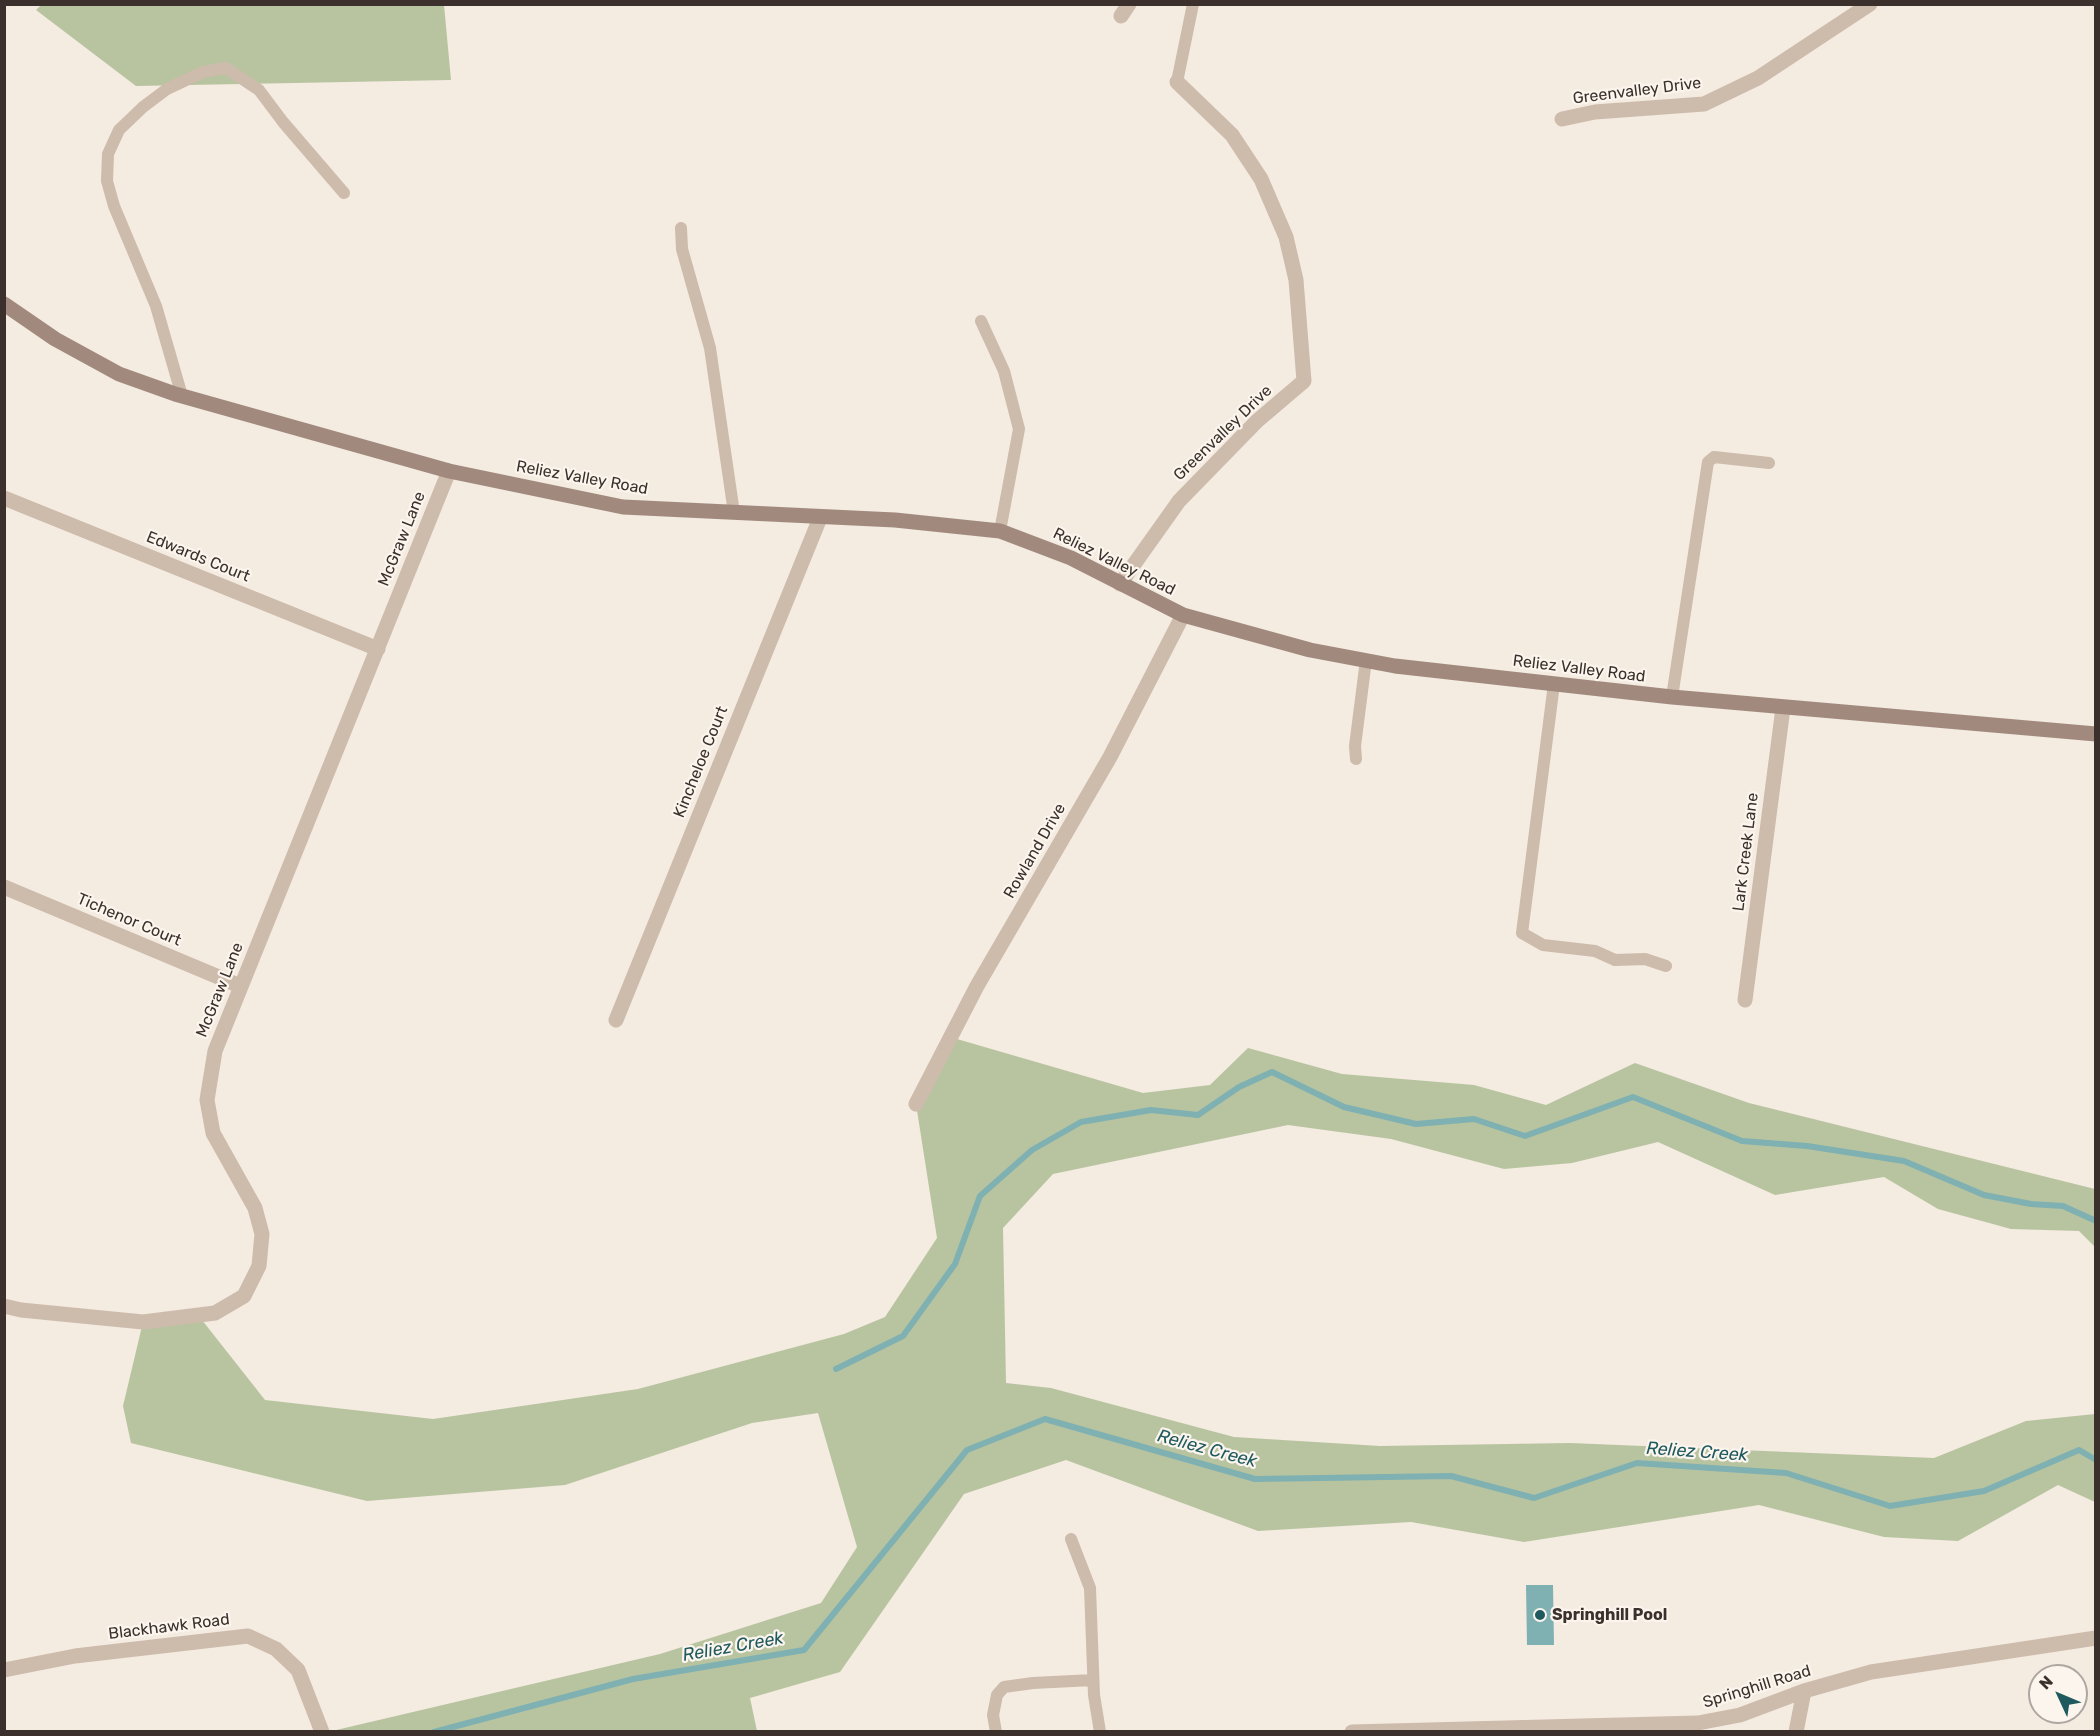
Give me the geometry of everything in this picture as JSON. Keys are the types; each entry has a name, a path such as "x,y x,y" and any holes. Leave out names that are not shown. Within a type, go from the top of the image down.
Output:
{"main road":[{"name":"Reliez Valley Road","path":"4,303 54,339 118,374 182,396 449,471 623,507 895,520 1000,531 1071,558 1183,615 1310,650 1395,666 1672,697 2096,734"}],"street":[{"name":"Greenvalley Drive","path":"1562,119 1595,112 1704,104 1758,78 1870,4"},
{"name":"Greenvalley Drive","path":"1120,584 1179,501 1257,421 1304,381 1296,280 1286,237 1262,179 1232,135 1177,82"},
{"name":"McGraw Lane","path":"4,1306 21,1310 143,1322 215,1313 244,1296 259,1266 262,1234 255,1208 213,1133 207,1100 215,1051 449,471"},
{"name":"Edwards Court","path":"4,498 378,649"},
{"name":"Kincheloe Court","path":"616,1020 820,518"},
{"name":"Rowland Drive","path":"916,1104 977,986 1110,757 1183,615"},
{"name":"Lark Creek Lane","path":"1745,1000 1783,708"},
{"name":"Tichenor Court","path":"4,887 240,986"},
{"name":"Blackhawk Road","path":"4,1670 75,1656 248,1636 276,1649 298,1670 322,1731"},
{"name":"Springhill Road","path":"1352,1731 1698,1723 1740,1714 1804,1691 1871,1672 2096,1638"},
{"path":"1796,1731 1804,1691"}],"lane":[{"path":"1177,82 1193,4"},
{"path":"182,396 156,306 114,206 107,181 108,154 119,130 142,107 167,89 203,72 226,68 259,90 283,122 344,193"},
{"path":"681,228 682,249 710,348 735,513"},
{"path":"981,321 1004,371 1019,429 1000,531"},
{"path":"1672,697 1708,462 1714,457 1769,463"},
{"path":"1356,759 1355,746 1366,660"},
{"path":"1554,684 1522,933 1543,945 1595,951 1615,960 1645,959 1666,966"},
{"path":"1071,1539 1090,1588 1093,1680 1100,1731"},
{"path":"996,1731 993,1715 997,1695 1004,1687 1093,1680"}],"green space":[{"path":"42,4 444,5 451,80 136,86 36,10"},
{"path":"950,1037 1143,1093 1210,1085 1248,1048 1342,1074 1474,1085 1546,1105 1635,1063 1749,1103 2095,1189 2095,1247 2079,1231 2011,1229 1938,1209 1884,1177 1775,1195 1658,1142 1572,1163 1504,1169 1391,1139 1288,1125 1053,1174 1003,1228 1006,1383 1051,1388 1234,1437 1380,1446 1570,1443 1934,1458 2026,1421 2095,1414 2095,1502 2058,1485 1958,1541 1884,1537 1759,1505 1524,1542 1411,1522 1258,1531 1066,1460 964,1494 840,1672 750,1698 757,1731 332,1731 660,1654 821,1603 857,1547 818,1413 752,1423 565,1485 367,1501 131,1443 123,1406 143,1322 198,1315 265,1400 433,1419 638,1389 844,1334 885,1317 937,1238 916,1104"}],"water":[{"name":"Springhill Pool","path":"1526,1585 1553,1585 1554,1645 1527,1645"}],"waterway":[{"path":"836,1369 903,1336 955,1264 980,1196 1032,1150 1081,1122 1151,1110 1198,1115 1239,1087 1272,1072 1344,1107 1416,1124 1474,1119 1525,1136 1633,1097 1742,1141 1807,1146 1904,1161 1984,1195 2031,1204 2063,1206 2096,1221"},
{"name":"Reliez Creek","path":"434,1732 633,1679 804,1650 967,1450 1045,1419 1255,1479 1451,1476 1534,1498 1637,1463 1786,1473 1890,1506 1984,1491 2079,1450 2096,1460"}],"place":[{"name":"Springhill Pool","path":"1540,1615"}]}
